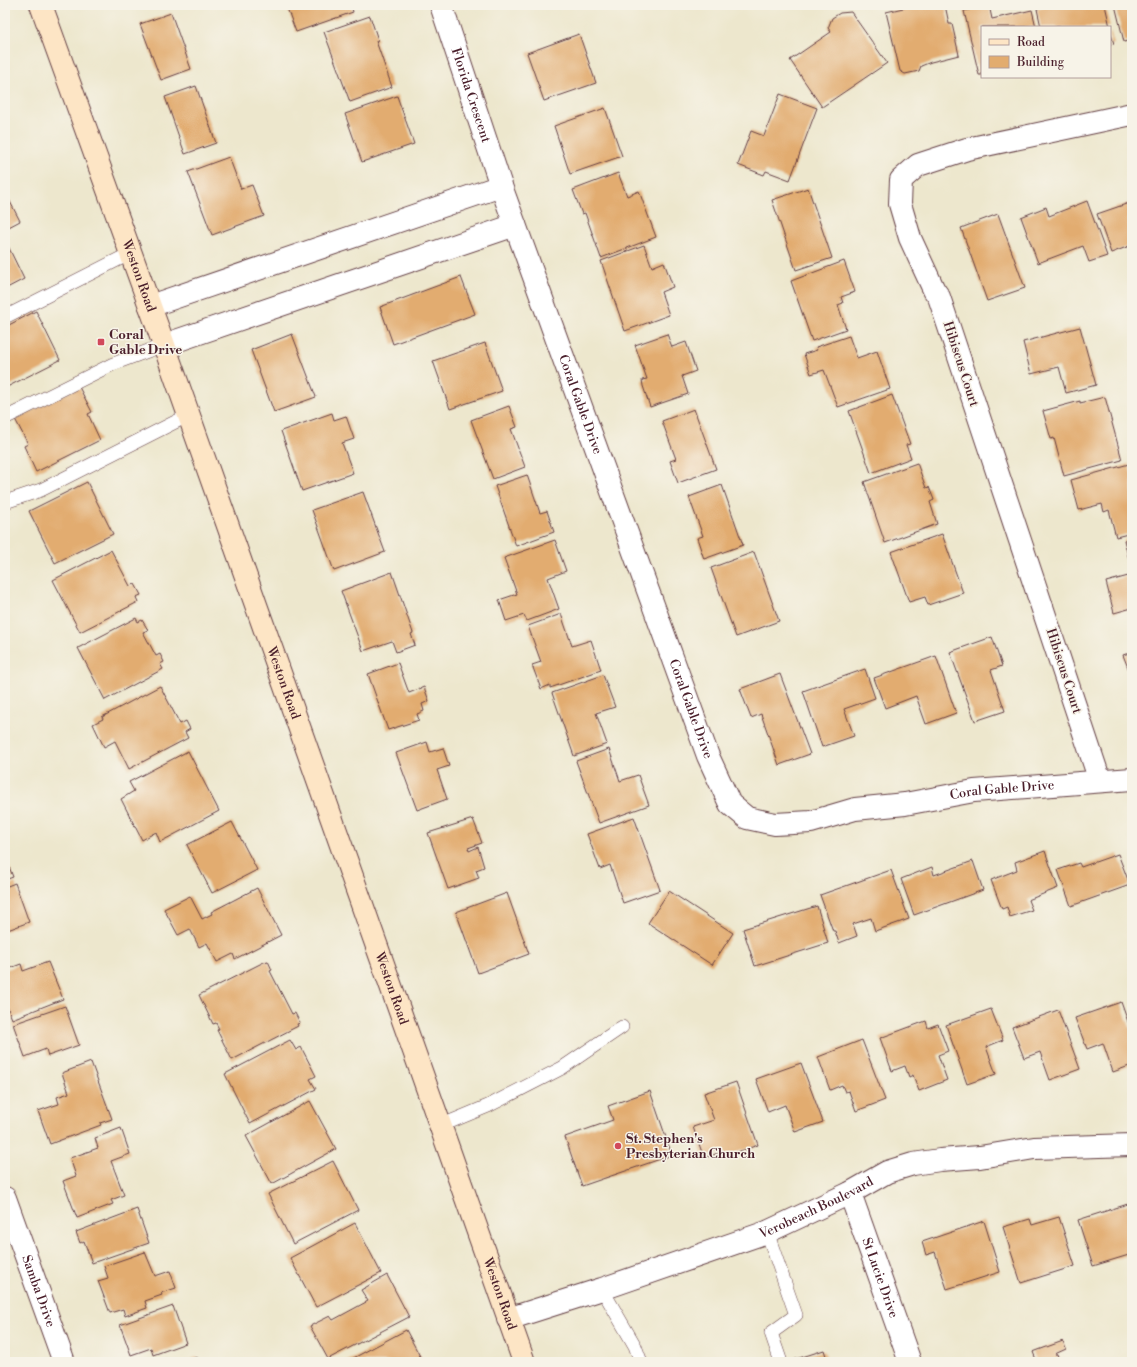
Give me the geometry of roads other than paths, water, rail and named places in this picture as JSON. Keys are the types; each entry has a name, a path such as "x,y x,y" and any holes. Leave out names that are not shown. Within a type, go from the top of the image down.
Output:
{"main road":[{"name":"Weston Road","path":"41,5 189,415 524,1362"}],"street":[{"name":"Florida Crescent","path":"441,5 501,186"},
{"name":"Hibiscus Court","path":"1100,781 939,297 934,290 910,238 900,204 901,180 918,165 967,150 1132,114"},
{"name":"Coral Gable Drive","path":"501,186 708,756 730,804 748,818 775,824 811,822 855,809 905,804 974,791 1132,779"},
{"path":"150,306 501,186"},
{"path":"164,345 515,225"},
{"name":"Verobeach Boulevard","path":"508,1319 602,1289 767,1232 850,1193 887,1172 913,1164 980,1157 1034,1148 1132,1145"},
{"name":"St Lucie Drive","path":"850,1193 910,1362"},
{"name":"Samba Drive","path":"5,1198 64,1362"}],"lane":[{"path":"5,317 131,254"},
{"path":"5,418 113,364 164,345"},
{"path":"5,502 42,490 189,415"},
{"path":"440,1126 488,1106 562,1068 622,1027"},
{"path":"767,1232 796,1315 771,1333 781,1362"},
{"path":"602,1289 634,1346 641,1362"}],"place":[{"name":"Coral Gable Drive","path":"101,342"},
{"name":"St. Stephen's Presbyterian Church","path":"618,1146"}]}
